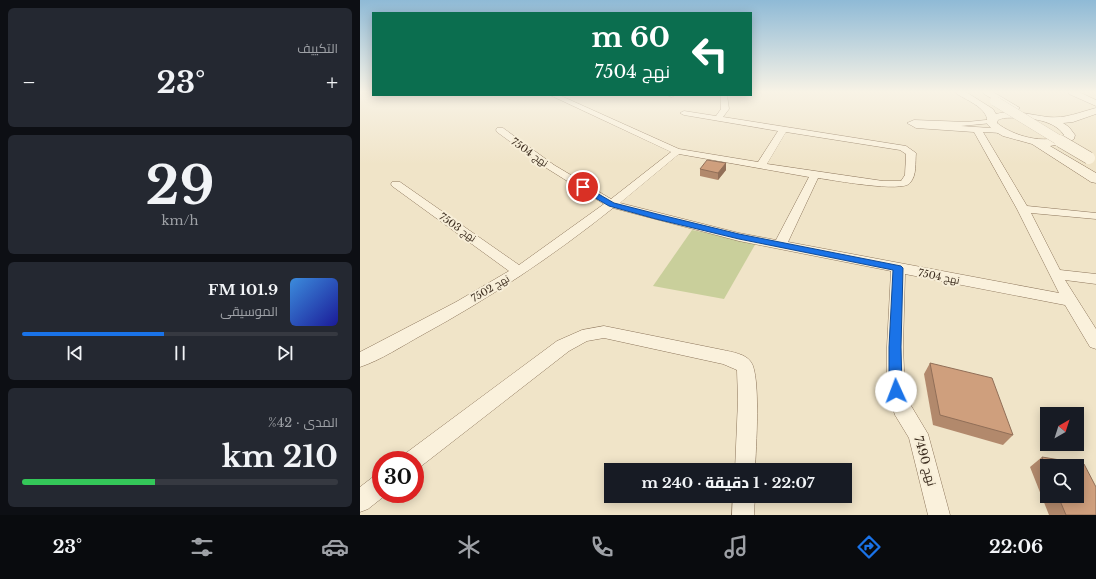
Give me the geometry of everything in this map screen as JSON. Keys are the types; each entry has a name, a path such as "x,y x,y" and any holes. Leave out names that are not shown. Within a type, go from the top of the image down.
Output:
{"street":[{"path":"600,116 677,151 815,175 883,184 903,184 910,175 911,153 903,148 705,116"},
{"path":"992,116 994,126 1002,131 1046,148 1096,179"},
{"path":"1001,116 993,120 967,124 914,122 911,124 916,126 1002,131"},
{"path":"1019,116 1090,159"},
{"path":"1024,116 1041,119 1069,120 1081,116"},
{"path":"1033,116 1062,127 1074,144 1090,159 1096,169"},
{"path":"1027,140 1055,142 1065,141 1073,128 1096,120"},
{"path":"761,165 784,128"},
{"name":"نهج 7504","path":"500,130 550,167 612,204 689,225 780,245 1070,301"},
{"path":"977,130 1023,209 1054,274 1096,342"},
{"name":"نهج 7502","path":"360,360 461,305 520,270 612,204 677,151"},
{"path":"780,245 815,175"},
{"name":"نهج 7503","path":"396,184 520,270"},
{"path":"1023,209 1096,216"},
{"name":"نهج 7490","path":"898,268 895,347 896,391 902,409 918,434 939,515"},
{"path":"1054,274 1096,279"},
{"path":"424,452 562,346 578,336 604,332 723,357 734,360 744,366 747,371 744,463"},
{"path":"360,501 372,492"},
{"path":"743,515 744,503"}],"green space":[{"path":"692,230 756,243 724,299 653,286"}],"building":[{"path":"707,160 726,163 718,173 700,169"},
{"path":"930,363 992,378 1013,435 940,415"},
{"path":"1042,457 1054,459 1043,459"},
{"path":"1084,464 1096,487 1096,515 1066,515 1061,503 1084,503"}],"route":[{"path":"583,187 612,204 689,225 739,237 898,268 895,347 896,391"}]}
